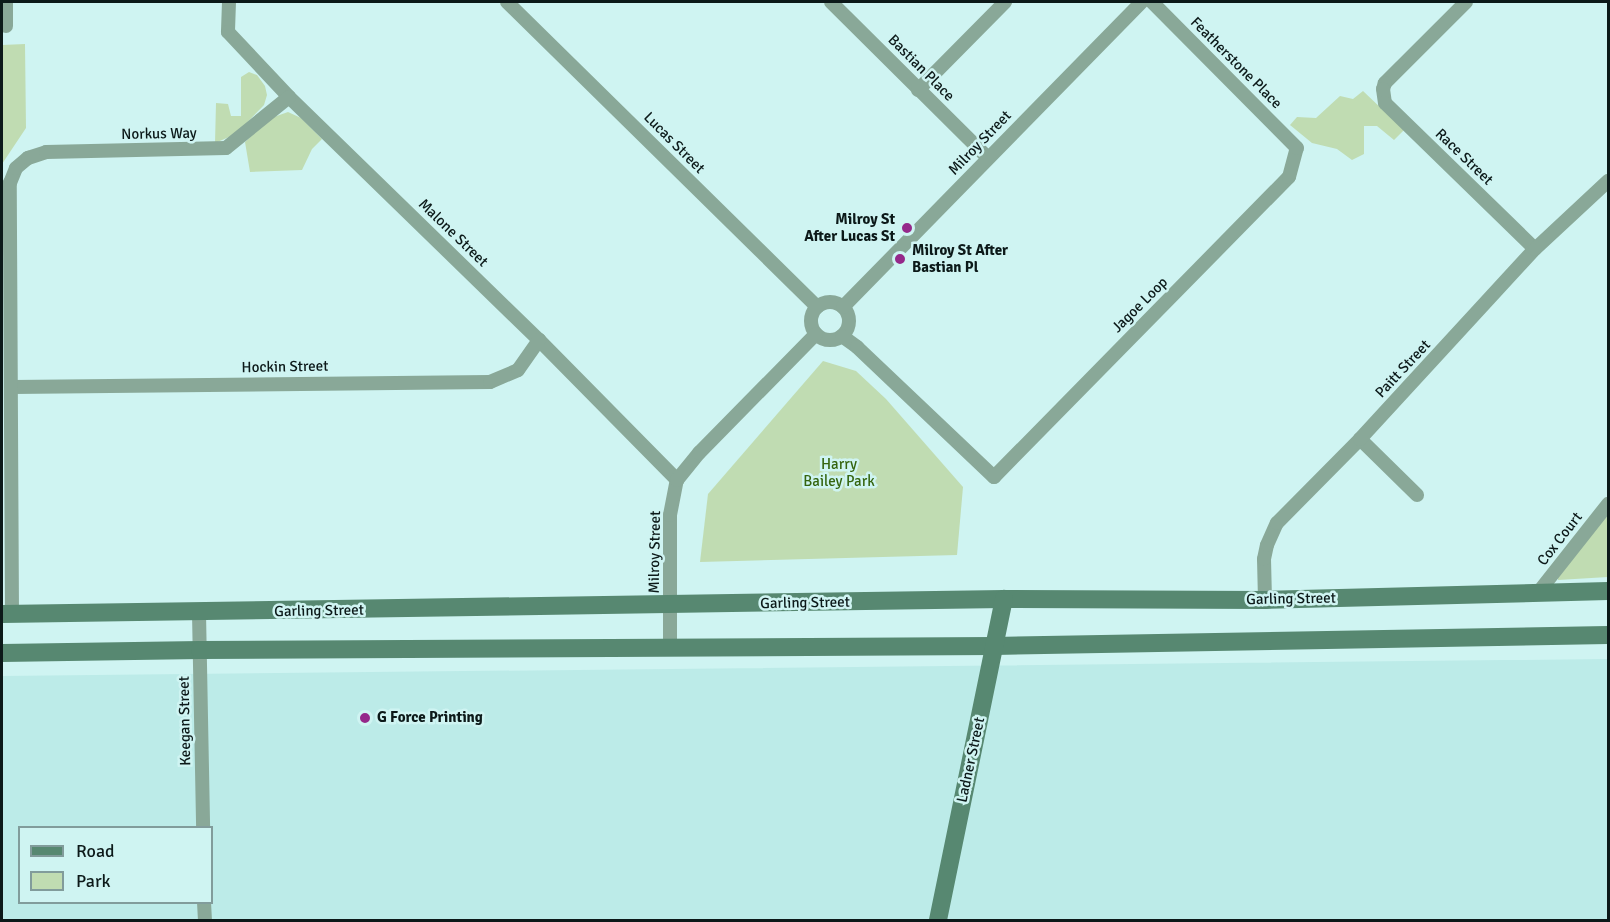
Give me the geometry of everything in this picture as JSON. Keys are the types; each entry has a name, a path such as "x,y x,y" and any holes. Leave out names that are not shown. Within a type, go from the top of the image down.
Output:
{"street":[{"path":"6,2 6,26"},
{"name":"Malone Street","path":"229,2 228,32 289,96 539,340 677,480"},
{"name":"Lucas Street","path":"507,2 818,307"},
{"name":"Bastian Place","path":"831,2 988,158"},
{"path":"918,90 1005,2"},
{"name":"Milroy Street","path":"843,307 1142,2"},
{"name":"Featherstone Place","path":"1152,2 1297,148"},
{"name":"Race Street","path":"1466,2 1385,83 1383,89 1385,103 1535,249"},
{"name":"Norkus Way","path":"13,387 10,183 16,168 28,158 46,152 226,148 289,96"},
{"name":"Jagoe Loop","path":"842,336 857,347 994,477 1289,177 1297,148"},
{"name":"Paitt Street","path":"1265,600 1264,559 1267,545 1277,523 1360,439 1535,249 1608,181"},
{"path":"827,303 843,307 849,322 842,336 825,340 816,334 811,320 818,307 827,303"},
{"name":"Milroy Street","path":"670,647 670,515 677,480 699,453 816,334"},
{"name":"Hockin Street","path":"13,387 490,382 518,370 539,340"},
{"path":"7,614 8,498 13,387"},
{"path":"1360,439 1417,495"},
{"name":"Cox Court","path":"1537,594 1608,504"},
{"name":"Garling Street","path":"7,614 670,606 1004,599 1265,600 1605,593"},
{"name":"Ladner Street","path":"938,921 1004,599"},
{"name":"Keegan Street","path":"199,613 203,826"},
{"path":"2,653 995,645 1608,635"},
{"path":"204,904 205,921"}],"shaded area":[{"path":"1608,659 1608,920 2,920 2,676"}],"green space":[{"path":"25,44 26,128 2,164 2,45"},
{"path":"249,72 257,75 265,86 267,95 264,105 236,134 215,143 216,103 228,104 231,116 241,116 241,77"},
{"path":"1363,91 1404,130 1394,140 1377,126 1364,126 1364,154 1352,160 1337,149 1312,143 1290,125 1297,117 1316,118 1340,96 1353,99"},
{"path":"288,112 301,118 322,139 312,149 302,170 250,172 245,142 271,118"},
{"name":"Harry Bailey Park","path":"823,361 856,371 886,399 963,487 957,555 700,562 708,494"},
{"path":"1608,510 1608,577 1558,580 1558,574"}],"place":[{"name":"Milroy St After Lucas St","path":"907,228"},
{"name":"Milroy St After Bastian Pl","path":"900,259"},
{"name":"G Force Printing","path":"365,718"}]}
